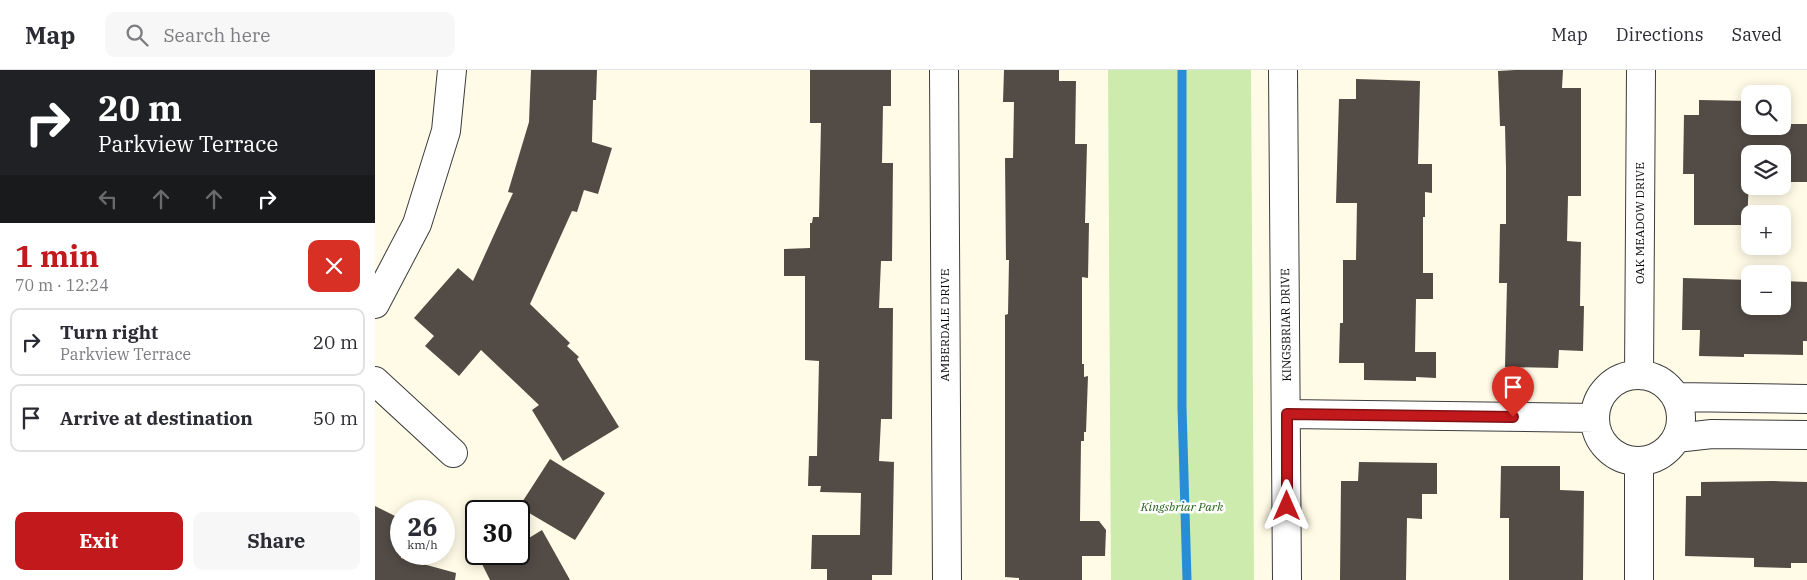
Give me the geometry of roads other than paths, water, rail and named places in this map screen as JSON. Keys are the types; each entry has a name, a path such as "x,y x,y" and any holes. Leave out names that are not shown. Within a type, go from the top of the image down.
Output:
{"street":[{"path":"375,304 417,224 446,131 452,70"},
{"name":"AMBERDALE DRIVE","path":"944,70 947,580"},
{"name":"KINGSBRIAR DRIVE","path":"1283,70 1287,580"},
{"name":"OAK MEADOW DRIVE","path":"1639,375 1641,70"},
{"path":"1639,375 1662,382 1676,398 1681,409 1681,426 1676,438 1663,454 1639,462 1622,459 1608,449 1599,436 1595,418 1598,403 1607,388 1621,379 1639,375"},
{"path":"375,381 453,453"},
{"path":"1676,398 1807,398"},
{"path":"1287,414 1595,418"},
{"path":"1676,438 1712,434 1807,435"},
{"path":"1639,462 1639,580"}],"waterway":[{"path":"1182,70 1182,407 1187,580"}],"park label":[{"name":"Kingsbriar Park","path":"1182,507"}]}
